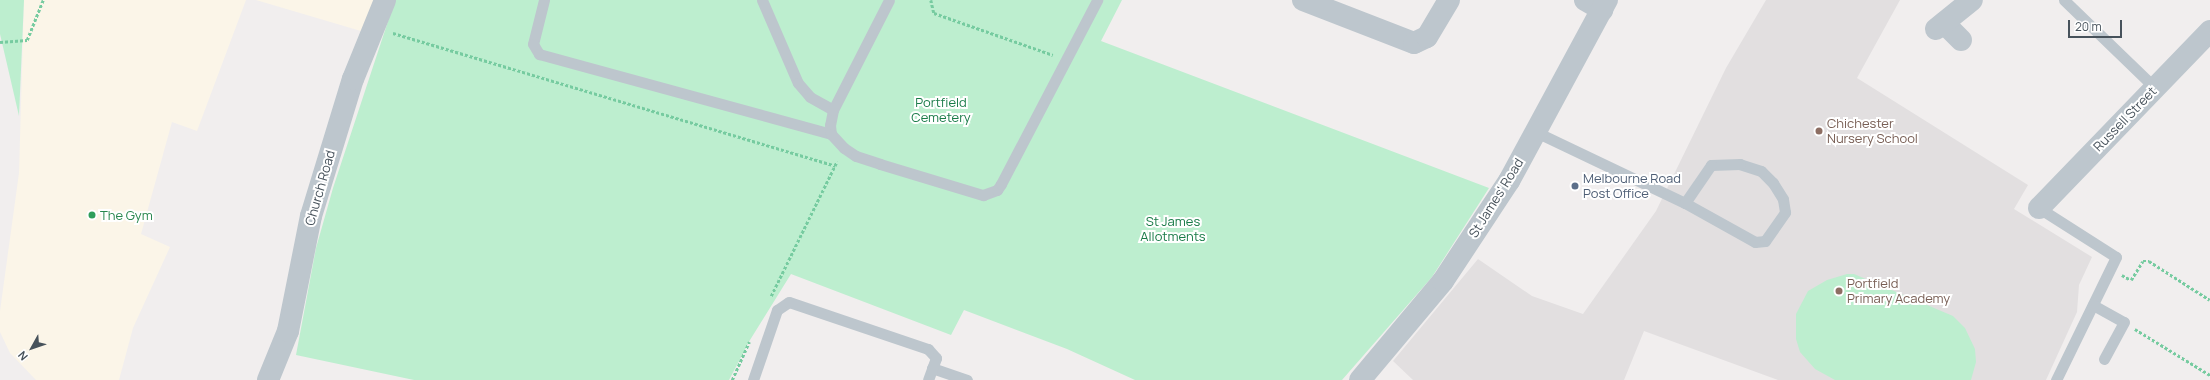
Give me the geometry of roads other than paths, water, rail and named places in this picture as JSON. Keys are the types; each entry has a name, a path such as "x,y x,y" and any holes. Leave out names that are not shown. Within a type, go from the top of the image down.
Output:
{"street":[{"name":"Church Road","path":"268,380 288,331 311,216 353,79 385,0"},
{"path":"1303,0 1414,43 1427,37 1449,0"},
{"path":"1961,40 1940,26 1972,0"},
{"name":"St James' Road","path":"1360,380 1443,281 1509,181 1536,132 1598,3"},
{"name":"Russell Street","path":"2040,208 2210,31"}],"lane":[{"path":"544,0 533,44 539,54 831,134 844,148 856,156 976,194 989,194 1001,184 1064,59 1097,0"},
{"path":"762,0 798,83 810,97 833,110"},
{"path":"831,134 830,121 833,110 889,0"},
{"path":"2064,0 2155,88"},
{"path":"1536,132 1685,203 1755,242 1765,241 1785,212 1783,199 1773,182 1761,171 1740,164 1711,165 1685,203"},
{"path":"2040,208 2116,257 2112,268 2056,380"},
{"path":"753,380 777,310 789,302 928,349 936,358 928,380"},
{"path":"2093,305 2124,322 2104,360"},
{"path":"932,368 967,380"}],"place":[{"name":"Chichester Nursery School","path":"1819,131"},
{"name":"Melbourne Road Post Office","path":"1575,186"},
{"name":"The Gym","path":"92,215"},
{"name":"Portfield Primary Academy","path":"1839,291"}],"park label":[{"name":"Portfield Cemetery","path":"941,110"},
{"name":"St James Allotments","path":"1173,230"}]}
